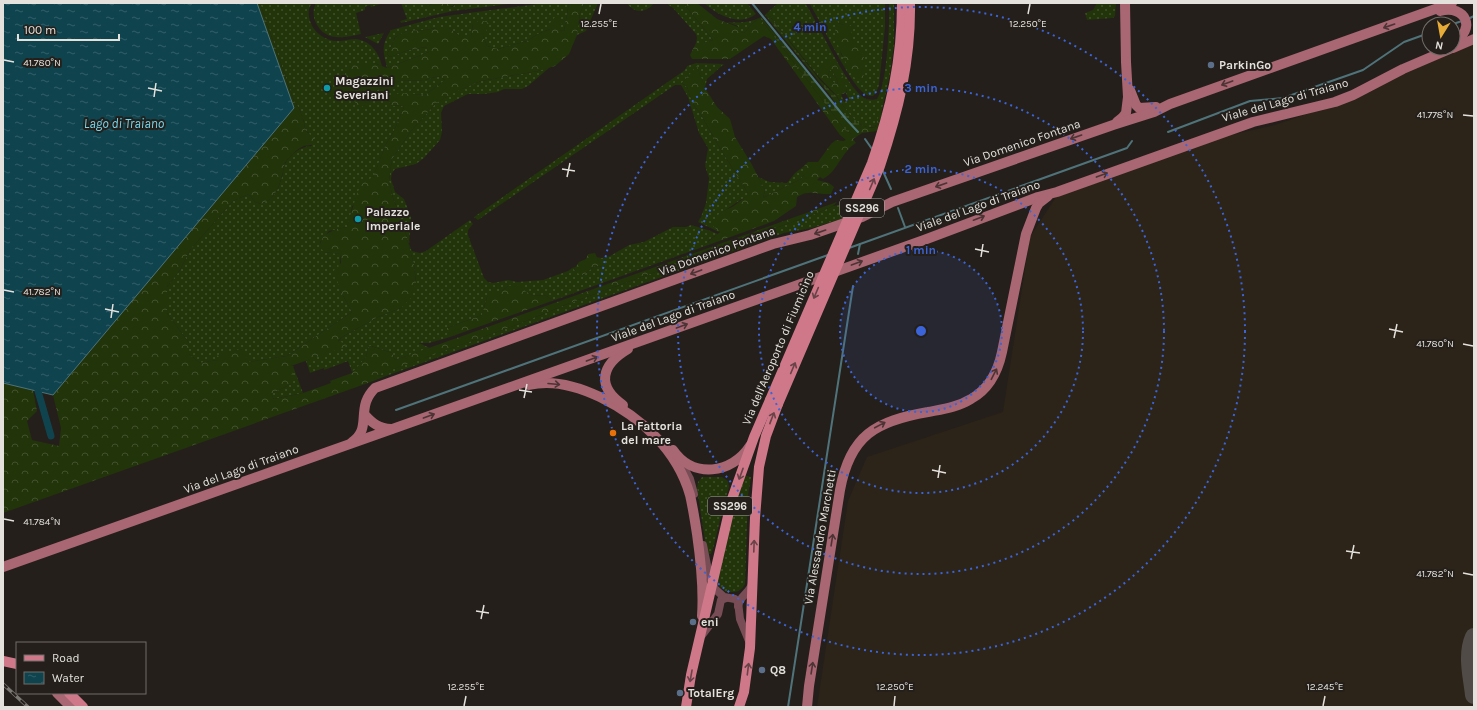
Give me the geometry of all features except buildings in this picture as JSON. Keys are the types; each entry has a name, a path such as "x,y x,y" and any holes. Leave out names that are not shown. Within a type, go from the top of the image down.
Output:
{"main road":[{"name":"Via dell'Aeroporto di Fiumicino","path":"739,707 744,692 750,648 756,483 758,466 774,402 872,163 886,125 900,60 902,3"},
{"name":"Via dell'Aeroporto di Fiumicino","path":"686,707 697,646 732,499 754,437 774,402 877,173 889,139 902,91 908,53 910,3"},
{"path":"3,662 16,664"},
{"path":"70,694 83,707"}],"street":[{"path":"1113,124 1122,118 1126,113 1128,97 1125,3"},
{"name":"Via Domenico Fontana","path":"365,415 366,402 375,388 773,244 810,236 862,217 892,202 1113,124 1154,112 1170,104 1452,3"},
{"path":"1411,18 1444,10 1458,11 1466,21 1464,32 1461,36"},
{"name":"Viale del Lago di Traiano","path":"1461,45 1474,39"},
{"path":"1403,69 1426,56"},
{"name":"Viale del Lago di Traiano","path":"488,395 924,240 1040,196 1057,192 1253,122 1335,102 1353,95 1403,69 1434,56"},
{"path":"1127,81 1136,105 1139,108 1170,104"},
{"name":"Via Alessandro Marchetti","path":"807,707 839,496 843,476 850,457 856,446 865,436 881,424 907,416 959,405 971,400 986,387 994,376 1001,358 1023,244 1030,221 1039,203 1049,195 1057,192"},
{"path":"587,392 598,387 614,359 646,339"},
{"path":"605,376 605,382 617,400 648,422 682,461 691,466 706,469 717,469 728,466 738,460 746,451 754,437"},
{"path":"502,391 510,391 533,384 545,383 562,385 587,392 615,405 645,426 666,450 679,469 684,481 692,507 702,567 703,604 697,646"},
{"name":"Via del Lago di Traiano","path":"3,567 488,395"},
{"path":"365,415 377,426 392,429"},
{"path":"349,445 361,433 365,415"},
{"path":"676,454 690,479 706,564 712,580 717,592 726,598 735,599 738,602 740,620 747,634 750,648"},
{"path":"738,606 740,598 751,588 753,583"},
{"path":"697,646 703,633 718,614 721,600 726,598"},
{"path":"3,662 16,667"},
{"path":"58,694 71,707"}],"shaded area":[{"path":"1474,42 1474,707 817,707 848,501 867,457 1003,412 1030,237 1056,197 1222,137 1275,125 1370,92 1437,56 1461,56 1461,47"}],"green space":[{"path":"257,3 260,3 294,101 302,115 305,130 314,138 315,143 301,147 293,153 285,164 276,192 266,202 261,204 255,202 249,194 233,201 190,250 180,270 167,287 167,313 189,343 189,354 200,363 217,360 217,356 241,349 246,354 248,362 287,356 352,312 340,290 334,270 341,263 340,254 324,252 320,247 321,242 325,235 329,232 347,227 361,186 364,182 373,177 386,144 393,133 404,107 400,105 392,106 388,100 399,93 425,95 445,80 439,76 425,80 400,81 377,90 369,102 360,108 351,98 339,100 332,93 332,88 347,78 346,72 348,66 374,63 387,68 429,52 426,47 409,50 390,57 387,54 395,37 407,31 437,28 449,28 460,36 471,36 473,24 480,20 489,23 483,36 487,46 498,49 527,41 550,29 550,23 555,17 562,22 559,30 564,31 569,3 585,3 580,13 577,35 569,54 555,66 538,71 481,81 455,92 436,103 411,131 392,159 389,181 393,198 404,226 414,265 416,283 411,298 401,308 378,317 342,337 338,341 346,344 345,347 291,366 294,380 291,384 271,394 274,399 303,393 331,383 330,381 352,373 366,357 368,347 371,346 392,353 395,360 837,202 833,206 820,212 377,375 386,376 368,383 3,513 3,383 33,390 37,411 27,421 32,440 59,446 61,428 53,395 294,108"},
{"path":"260,3 312,3 309,12 310,21 314,29 321,36 333,41 361,40 374,48 382,66 374,63 348,78 351,98 369,102 377,90 400,81 425,80 439,76 445,80 425,95 409,94 388,100 392,106 400,105 404,107 393,133 386,144 373,178 352,207 347,227 329,231 320,242 324,252 340,254 340,290 352,312 287,356 248,362 241,349 228,353 217,360 200,363 189,354 189,343 167,313 167,287 180,270 190,250 233,201 249,194 255,202 261,204 266,202 273,196 278,188 287,160 296,151 304,147 312,146 309,133 305,130 302,115 294,101"},
{"path":"316,3 384,3 371,7 370,5 365,7 365,10 356,13 361,34 347,37 335,37 323,32 315,21 314,10"},
{"path":"401,3 435,3 427,6 453,7 456,3 516,3 453,11 401,23 400,21 407,19"},
{"path":"435,3 456,3 453,6 441,9 426,9 427,6"},
{"path":"545,3 569,3 564,31 550,29 527,41 498,49 487,46 483,36 473,24 471,36 460,36 449,28 407,31 395,37 387,54 390,57 409,50 426,47 429,52 387,68 384,44 391,30 439,17"},
{"path":"585,3 598,3 586,31 577,35 580,13"},
{"path":"627,3 654,3 648,9 640,11 633,9"},
{"path":"666,3 683,3 713,40 704,43 696,43 696,34 673,8"},
{"path":"683,3 697,3 717,19 738,27 739,31 744,33 759,18 846,131 852,134 861,128 861,125 871,128 875,127 879,115 882,113 877,131 862,133 853,139 856,143 847,151 833,171 823,179 820,177 817,180 829,183 834,187 831,194 806,193 801,195 797,197 796,206 774,221 711,244 708,242 720,232 713,226 717,216 734,206 747,196 748,193 700,113 693,104 687,87 682,83 697,66 705,88 717,107 730,119 735,137 765,190 763,198 801,179 804,175 804,166 808,162 818,162 831,144 836,140 846,140 840,135 771,39 764,36 730,59 692,59 690,55 696,43 704,43 713,40"},
{"path":"704,3 747,3 756,14 750,18 729,18 715,12"},
{"path":"778,3 805,3 842,70 859,93 866,99 872,100 877,99 883,81 888,38 889,3 894,3 894,44 890,74 881,114 875,127 868,127 856,121 835,94 841,94 844,102 849,100 838,68 819,71 818,76 767,13"},
{"path":"809,3 885,3 885,27 879,85 873,96 869,96 860,90 836,53","holes":["838,23 844,25 852,39 848,64 841,54"]},
{"path":"1097,3 1116,3 1115,16 1113,18 1087,20 1085,13 1093,10"},
{"path":"767,13 820,80 836,96 850,115 861,125 861,128 856,134 846,131 759,18 761,17 830,100 836,104 765,15"},
{"path":"759,18 744,33 738,31 738,26 727,22 751,21"},
{"path":"838,20 838,23 844,25 848,24 852,27 852,39 861,46 865,63 863,79 856,80 840,51 835,34"},
{"path":"384,33 378,44 365,37"},
{"path":"828,60 832,62 841,73 847,91 838,95 835,94 818,76 819,71","holes":["830,70 832,70 838,82 837,84 833,82 828,75"]},
{"path":"696,63 724,64 707,79 705,88 697,67 682,83 687,87 693,104 700,113 748,193 748,196 718,215 719,232 698,222 706,203 709,178 705,166 708,148 699,133 688,97 681,85 675,85 478,220 474,217 685,70 687,66"},
{"path":"550,67 528,86 522,89 504,89 498,92 484,94 468,94 444,106 441,113 442,132 440,140 424,158 416,164 395,169 392,173 391,179 395,192 404,199 411,217 409,244 412,251 420,253 426,251 470,220 473,224 468,230 468,235 484,278 488,282 493,283 508,280 517,282 543,280 575,267 574,270 583,275 595,266 604,267 596,257 602,258 610,256 629,245 644,242 673,227 686,227 691,225 718,234 709,240 708,242 711,244 552,301 553,300 545,295 534,296 525,291 525,289 508,286 502,291 487,297 482,315 447,328 447,338 429,343 419,343 430,348 395,360 392,353 371,346 368,347 366,357 352,372 348,361 324,370 324,368 310,373 306,361 338,342 342,337 378,317 401,308 416,283 414,265 404,226 393,198 389,181 392,159 411,131 436,103 454,92 481,81 538,71"},
{"path":"830,70 832,70 838,82 837,84 833,82 828,75"},
{"path":"804,166 804,175 801,179 763,198 765,190 758,177 770,182 787,183 795,173"},
{"path":"839,205 847,206 841,219 812,228 784,233 386,376 376,375 516,325 570,303"},
{"path":"595,253 599,262 606,267 595,266 583,275 577,273 574,269 579,262 586,259 588,254"},
{"path":"519,285 525,289 525,291 534,296 545,295 553,300 447,338 447,328 482,315 487,297 495,291 502,291 508,286"},
{"path":"291,366 293,366 303,393 274,399 271,394 291,384"},
{"path":"744,475 751,477 748,495 745,584 737,591 726,592 719,586 718,577 730,524"},
{"path":"702,477 722,477 728,481 729,487 711,554 707,554 697,488 698,482"}],"water":[{"name":"Lago di Traiano","path":"3,3 257,3 294,108 53,395 3,383"}],"waterway":[{"path":"752,3 858,132"},
{"path":"1468,19 1474,16"},
{"path":"1168,132 1250,101 1283,98 1363,70 1404,42 1421,36"},
{"path":"865,139 872,149"},
{"path":"849,248 1127,148 1132,141"},
{"path":"882,169 891,189"},
{"path":"898,208 905,227"},
{"path":"858,254 860,244"},
{"path":"396,410 828,255"},
{"path":"788,707 853,286"},
{"path":"38,391 51,436"}],"taxiway":[{"path":"1474,637 1470,651 1474,695"}],"railway":[{"path":"3,684 28,707"}],"place":[{"name":"ParkinGo","path":"1211,65"},
{"name":"Magazzini Severiani","path":"327,88"},
{"name":"Palazzo Imperiale","path":"358,219"},
{"name":"La Fattoria del mare","path":"613,433"},
{"name":"eni","path":"693,622"},
{"name":"Q8","path":"762,670"},
{"name":"TotalErg","path":"680,693"}]}
